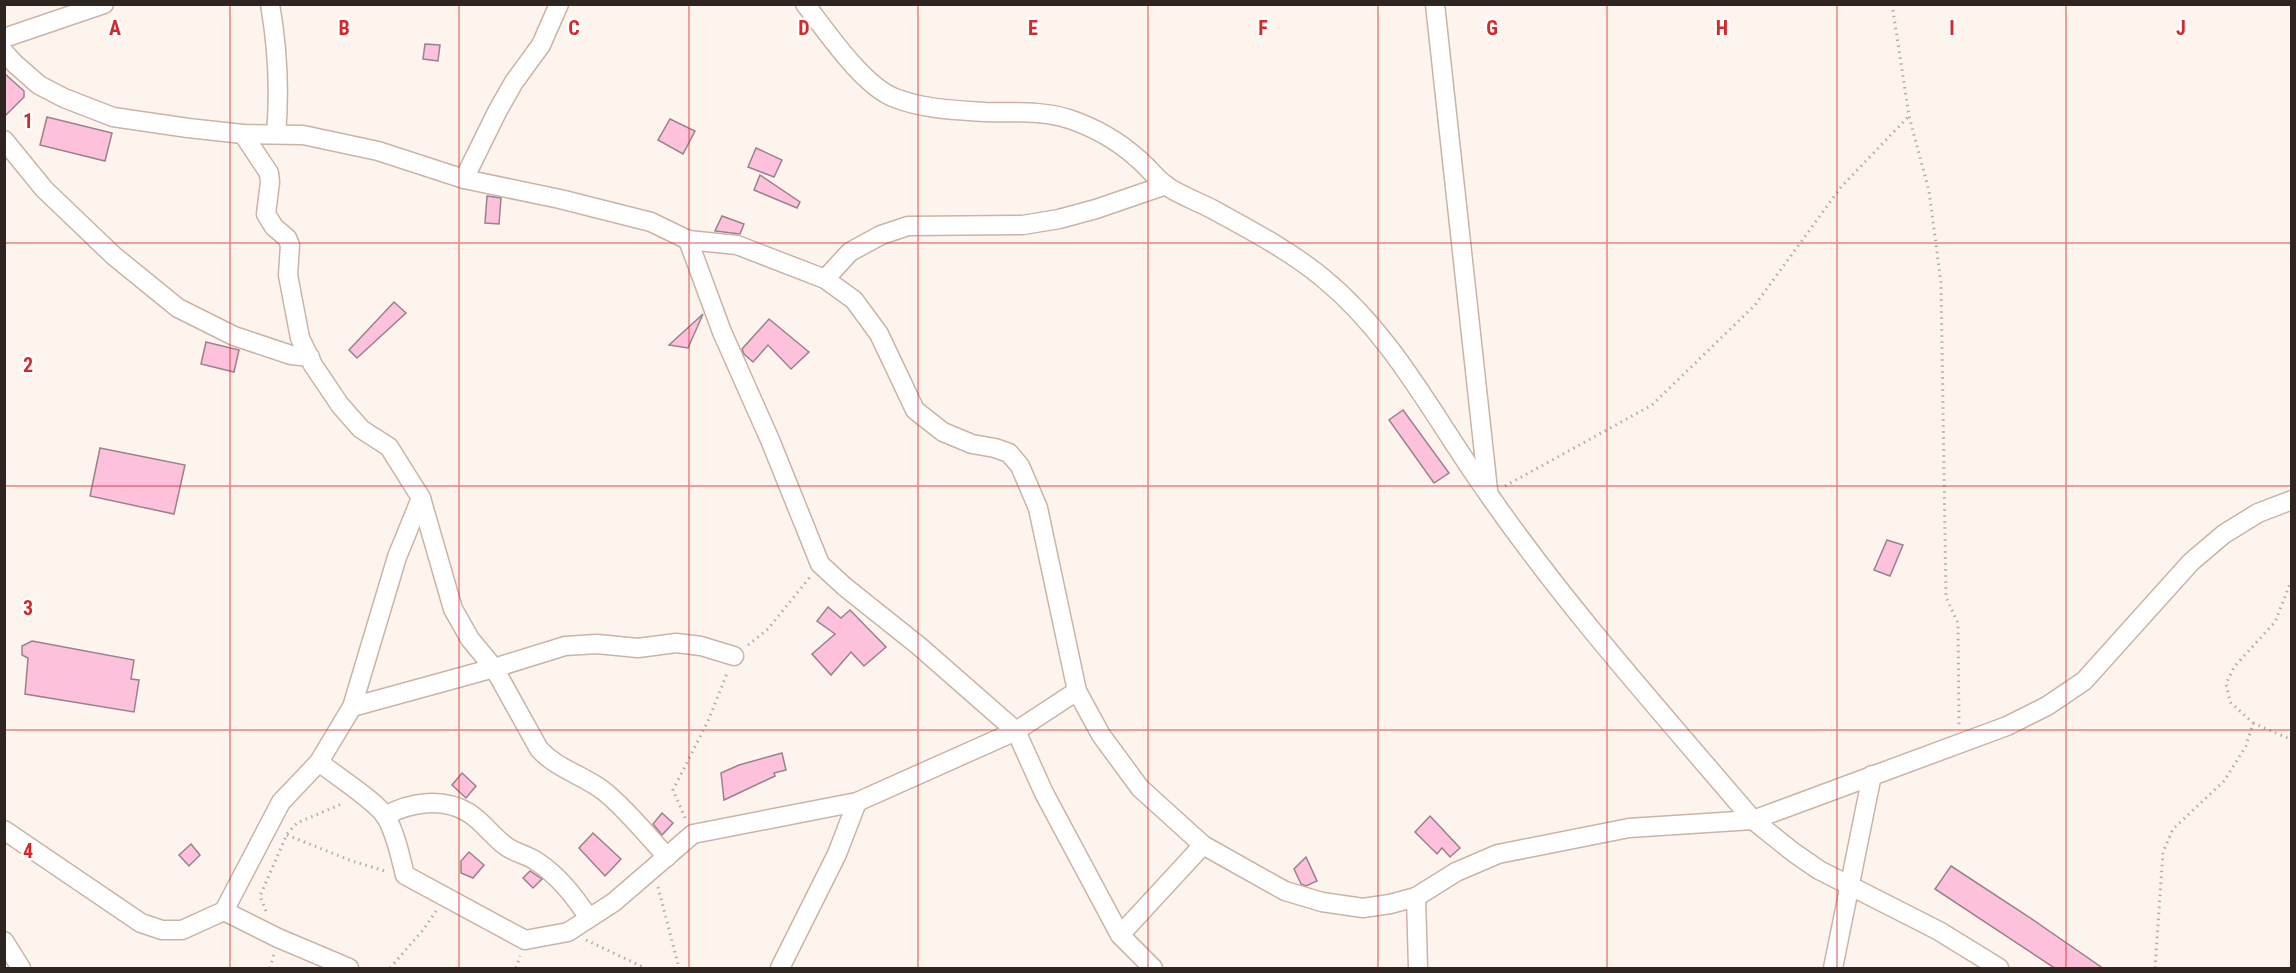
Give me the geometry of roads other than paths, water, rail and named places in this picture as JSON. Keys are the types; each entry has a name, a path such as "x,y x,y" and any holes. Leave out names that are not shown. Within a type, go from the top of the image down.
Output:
{"street":[{"path":"4,38 104,4"},
{"path":"270,4 277,47 280,95 276,134"},
{"path":"464,179 514,82 541,45 559,4"},
{"path":"805,4 861,73 876,88 892,97 922,106 987,112 1030,111 1069,119 1105,135 1134,154 1166,185 1270,241 1323,277 1374,326 1419,386 1488,495 1547,574 1610,652 1754,820 1792,852 1819,870 1939,931 1999,969"},
{"path":"1435,4 1488,495"},
{"path":"4,52 39,85 64,98 113,117 243,134 303,135 378,151 464,179 560,199 651,222 688,240 737,245 825,279 854,300 879,334 915,410 943,432 972,444 1009,453 1020,466 1038,508 1077,691 1101,735 1140,788 1203,846 1285,891 1322,902 1363,908 1390,904 1416,897 1456,872 1498,854 1629,828 1754,820 2007,726 2047,706 2084,681 2191,562 2224,534 2258,513 2292,500"},
{"path":"243,134 269,173 266,214 269,221 287,238 290,245 288,276 300,338 340,405 361,429 389,447 421,498 429,518 444,582 453,609 470,639 494,668 539,749 549,760 604,791 660,862"},
{"path":"4,140 52,197 114,256 178,308 234,336 291,356 310,357"},
{"path":"825,279 850,252 881,235 908,226 1023,225 1059,219 1096,209 1166,185"},
{"path":"688,240 722,332 770,440 820,564 1016,731 1044,793 1120,935 1153,969"},
{"path":"4,830 141,923 162,930 182,930 224,911 281,802 319,762 352,707 396,557 421,498"},
{"path":"352,707 565,646 597,644 638,648 676,643 701,646 734,656"},
{"path":"319,762 377,806 385,816 392,828 405,875 525,940 568,932 614,902 693,834 857,801 1016,731 1077,691"},
{"path":"1833,969 1872,775"},
{"path":"780,969 837,854 857,801"},
{"path":"385,816 401,807 421,804 450,804 469,813 506,846 534,860 554,876 570,891 589,918"},
{"path":"1120,935 1203,846"},
{"path":"1416,897 1418,969"},
{"path":"224,911 278,939 349,969"},
{"path":"4,941 21,969"}]}
